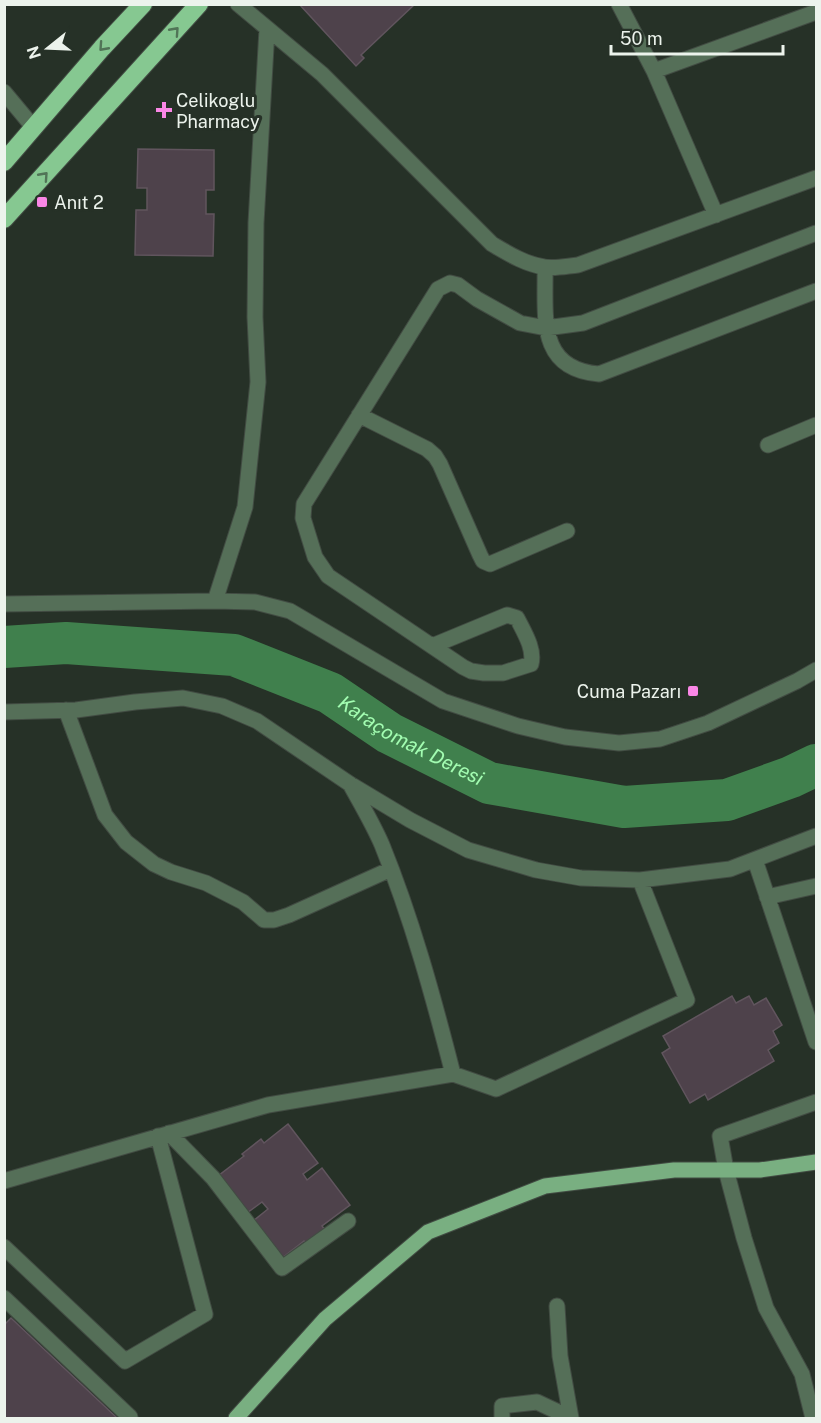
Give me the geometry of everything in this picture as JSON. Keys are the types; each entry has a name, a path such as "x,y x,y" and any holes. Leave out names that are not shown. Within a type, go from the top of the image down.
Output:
{"highway":[{"path":"4,162 142,4"},
{"path":"4,219 200,4"}],"main road":[{"path":"236,1419 325,1319 428,1232 545,1186 674,1170 760,1170 816,1162"}],"street":[{"path":"238,4 322,74 492,244 515,257 545,268 578,265 816,178"},
{"path":"619,4 654,71 716,215"},
{"path":"654,71 816,12"},
{"path":"215,601 244,507 258,382 255,317 256,223 267,29"},
{"path":"4,92 34,128"},
{"path":"432,646 507,615 517,618 533,656 531,664 503,673 484,673 463,667 328,576 315,557 303,518 304,504 438,289 450,283 458,285 477,299 520,323 546,328 583,323 816,233"},
{"path":"545,268 546,328 554,351 573,369 599,374 816,291"},
{"path":"359,416 427,449 435,456 483,561 490,564 567,531"},
{"path":"768,445 816,425"},
{"path":"4,604 255,602 290,611 442,701 518,726 565,737 619,743 660,739 708,723 816,670"},
{"path":"4,712 66,710 183,698 222,706 257,722 350,784 410,820 468,850 536,870 581,878 640,880 730,869 816,836"},
{"path":"66,710 105,814 126,842 153,864 171,873 206,883 243,902 264,920 274,920 289,915 391,869"},
{"path":"350,784 381,843 410,918 453,1074"},
{"path":"755,860 816,1042"},
{"path":"4,1181 268,1105 453,1074 496,1089 687,1000 640,880"},
{"path":"767,897 816,886"},
{"path":"813,1413 802,1374 766,1308 744,1238 726,1170 720,1136 816,1102"},
{"path":"164,1135 213,1178 282,1268 348,1221"},
{"path":"4,1248 125,1361 205,1314 164,1135"},
{"path":"4,1298 130,1417 129,1419"},
{"path":"557,1306 560,1356 571,1418"},
{"path":"502,1419 502,1406 537,1402 571,1418"}],"building":[{"path":"299,4 415,4 361,55 364,58 356,66"},
{"path":"138,149 214,150 214,190 206,190 206,214 214,214 213,256 135,255 136,210 147,210 147,188 137,188"},
{"path":"732,996 736,1003 749,996 754,1005 766,998 782,1025 773,1031 779,1043 768,1050 774,1061 708,1100 705,1094 690,1103 662,1053 670,1048 663,1036"},
{"path":"288,1124 318,1163 303,1174 307,1180 322,1168 350,1205 322,1226 325,1230 307,1244 304,1241 282,1258 253,1221 268,1209 262,1202 247,1213 218,1176 261,1139 264,1143"},
{"path":"11,1318 116,1417 4,1418 4,1325"}],"waterway":[{"name":"Karaçomak Deresi","path":"4,647 66,643 234,655 330,693 389,733 489,783 624,807 727,800 791,777 816,765"}],"place":[{"name":"Celikoglu Pharmacy","path":"164,110"},
{"name":"Anıt 2","path":"42,202"},
{"name":"Cuma Pazarı","path":"693,691"}]}
